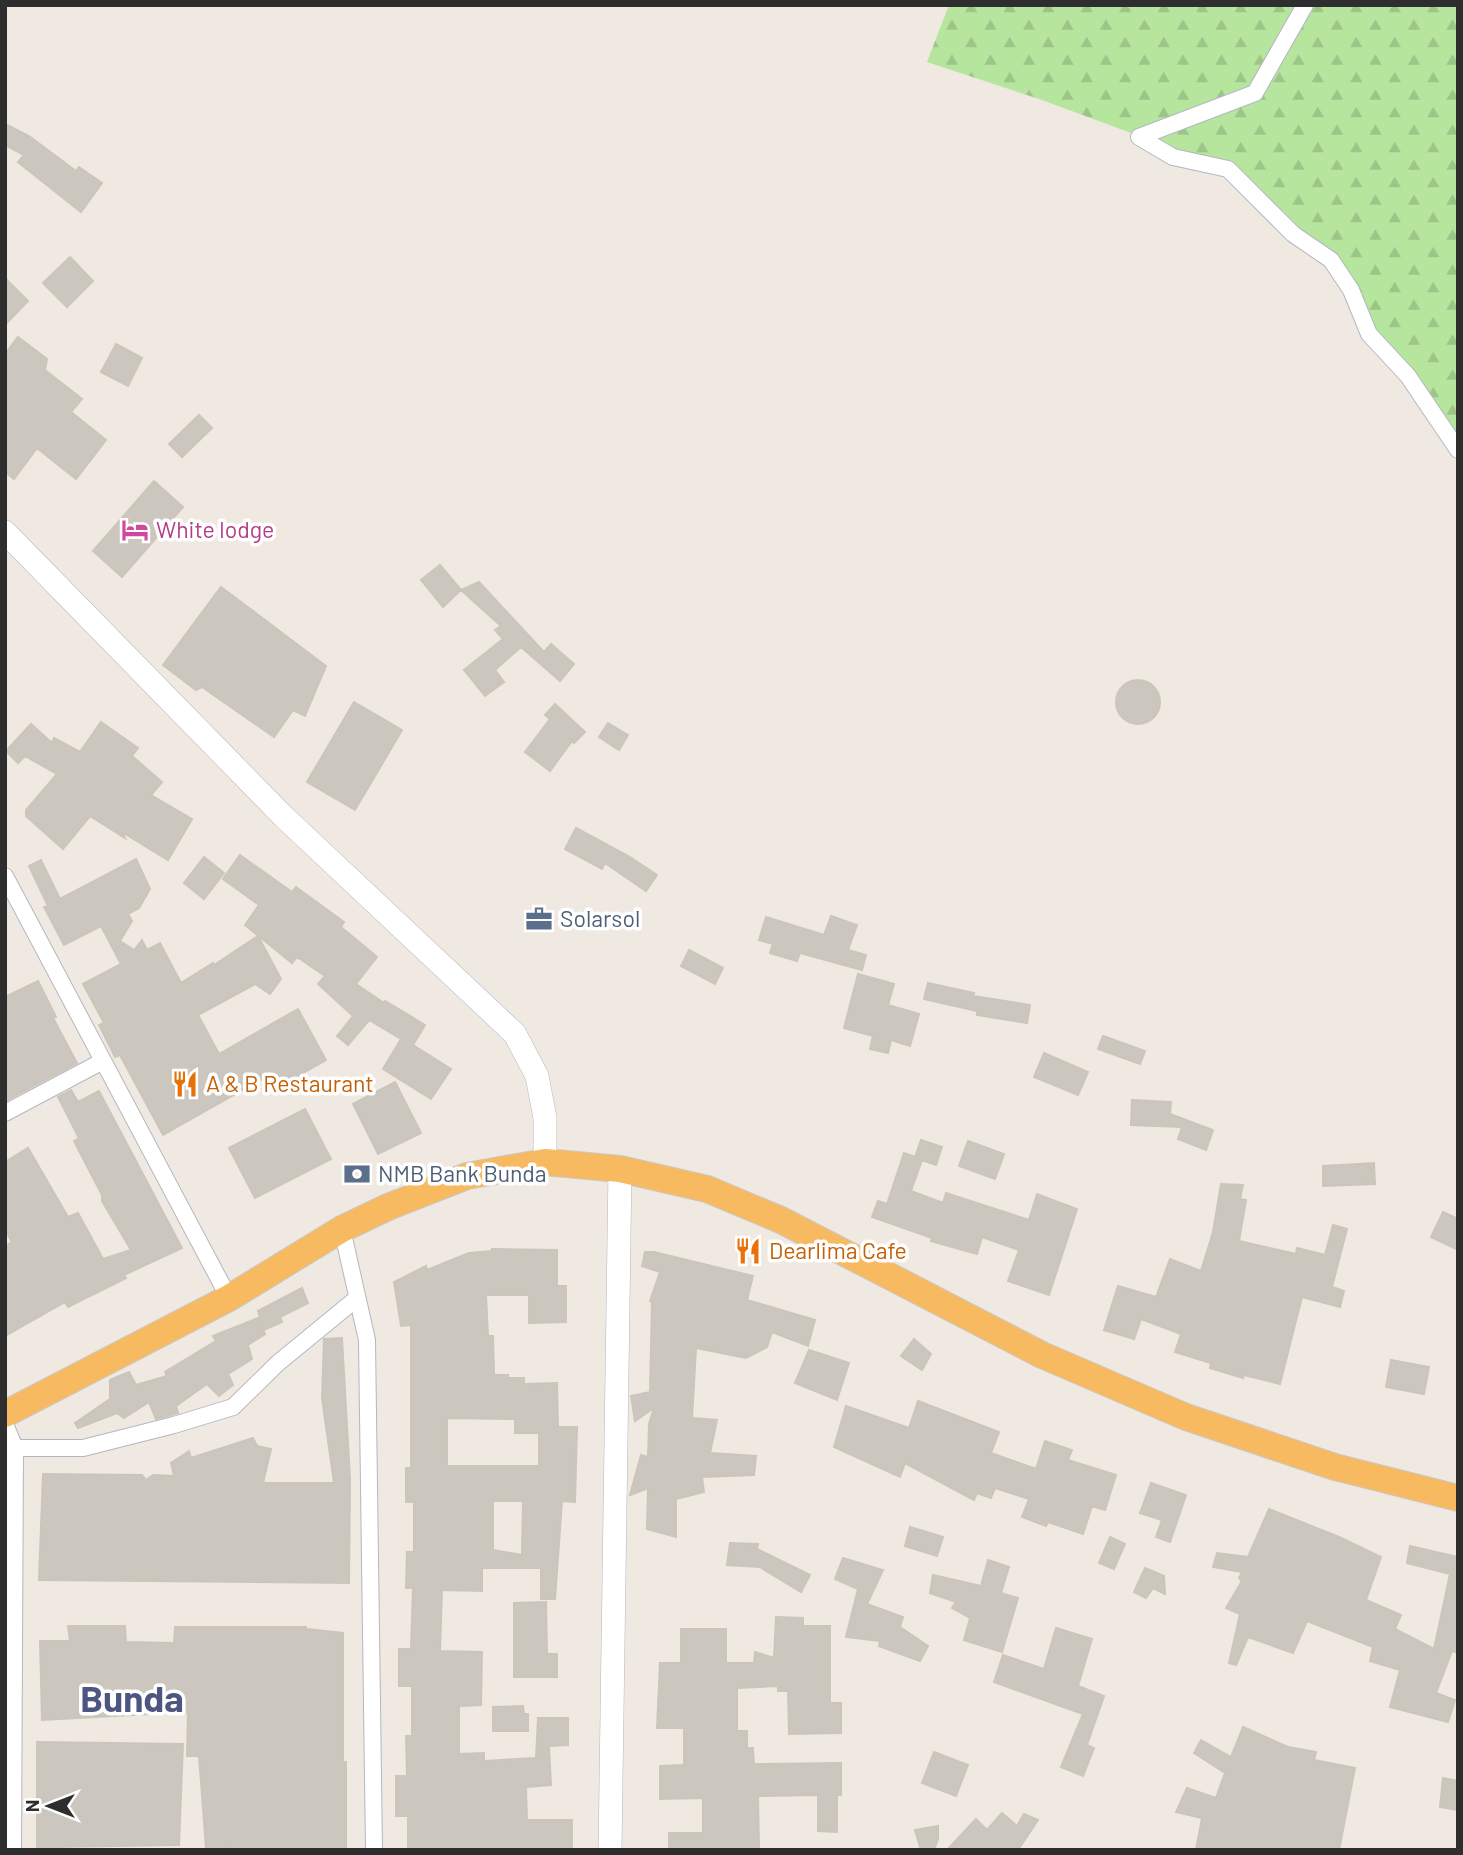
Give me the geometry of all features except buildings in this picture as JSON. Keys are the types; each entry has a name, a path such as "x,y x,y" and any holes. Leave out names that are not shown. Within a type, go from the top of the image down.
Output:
{"highway":[{"path":"5,1414 229,1298 342,1229 388,1207 467,1176 545,1162 620,1169 707,1188 780,1220 1042,1355 1186,1418 1335,1467 1458,1498"}],"main road":[{"path":"5,532 283,816 515,1034 537,1076 545,1118 545,1162"},
{"path":"610,1850 620,1169"}],"street":[{"path":"1305,5 1255,93 1139,137 1173,157 1228,169 1293,234 1331,260 1351,290 1369,334 1408,376 1458,450"},
{"path":"5,876 229,1298"},
{"path":"5,1113 103,1061"},
{"path":"342,1229 367,1340 374,1850"},
{"path":"15,1448 83,1448 174,1425 233,1406 278,1363 356,1299"},
{"path":"5,1424 15,1448 10,1594 13,1850"}],"green space":[{"path":"949,5 1458,5 1458,450 1369,334 1351,290 1228,169 1042,100 927,62"}],"place":[{"name":"White lodge","path":"135,530"},
{"name":"Solarsol","path":"539,919"},
{"name":"A & B Restaurant","path":"185,1084"},
{"name":"NMB Bank Bunda","path":"357,1174"},
{"name":"Dearlima Cafe","path":"748,1251"}],"district":[{"name":"Bunda","path":"132,1699"}]}
